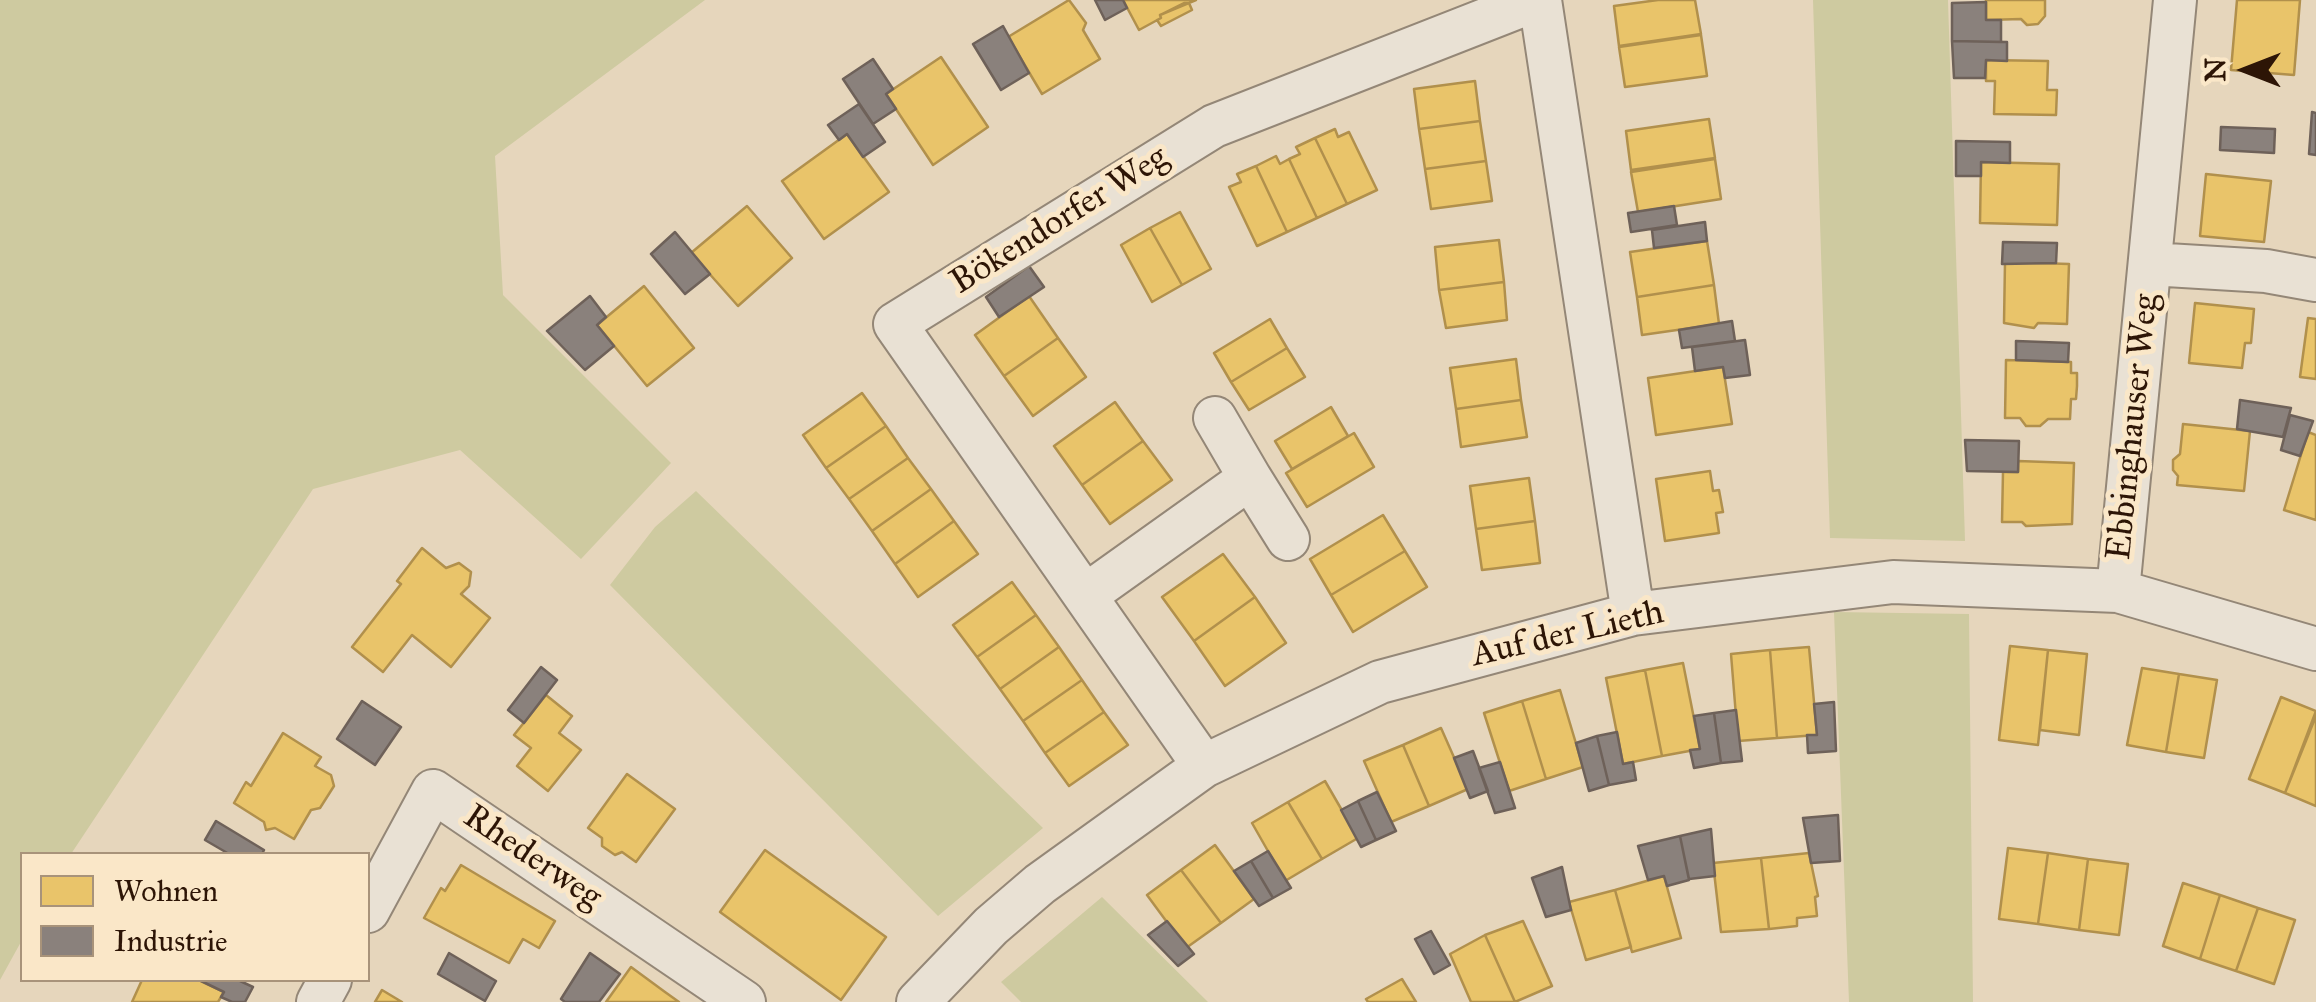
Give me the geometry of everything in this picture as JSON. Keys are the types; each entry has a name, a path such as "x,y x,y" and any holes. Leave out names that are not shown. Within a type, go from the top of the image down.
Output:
{"street":[{"name":"Bökendorfer Weg","path":"1204,766 895,324 1214,126 1538,0 1633,614"},
{"name":"Ebbinghauser Weg","path":"2118,591 2176,0"},
{"name":"Ebbinghauser Weg","path":"2150,264 2266,271 2316,280"},
{"path":"1214,418 1288,540"},
{"path":"1086,595 1250,478"},
{"name":"Auf der Lieth","path":"918,1002 991,926 1040,884 1204,766 1380,682 1633,614 1893,582 2118,591 2316,649"},
{"name":"Rhederweg","path":"370,908 433,791 744,1002"}],"shaded area":[{"path":"0,0 705,0 495,156 503,295 671,463 581,559 460,450 313,489 72,852 20,852 20,944 0,980"},
{"path":"1813,0 1948,0 1965,541 1830,538"},
{"path":"696,491 1043,828 938,916 610,585 655,527"},
{"path":"1834,612 1969,614 1973,1002 1849,1002"},
{"path":"1102,897 1208,1002 1021,1002 1001,982"}],"building: Wohnen":[{"path":"1069,0 1086,23 1083,30 1100,59 1042,94 1008,37"},
{"path":"1123,0 1196,0 1160,15 1161,18 1139,30"},
{"path":"1695,0 1701,34 1619,46 1614,6"},
{"path":"1986,0 2045,0 2045,16 2038,24 2027,25 2021,19 1986,20"},
{"path":"2237,0 2300,0 2294,75 2231,70"},
{"path":"1189,3 1192,10 1161,26 1157,20 1160,15"},
{"path":"1701,35 1707,76 1625,87 1619,47"},
{"path":"941,57 988,127 933,165 886,94"},
{"path":"1986,60 2048,61 2047,90 2057,90 2056,115 1994,114 1995,81 1986,81"},
{"path":"1475,81 1480,121 1419,129 1414,89"},
{"path":"1709,119 1715,158 1631,170 1626,131"},
{"path":"1480,121 1486,161 1425,169 1419,129"},
{"path":"1335,129 1338,137 1349,132 1377,190 1347,204 1315,138"},
{"path":"847,134 889,192 824,239 782,181"},
{"path":"1315,138 1347,204 1317,218 1289,159 1300,154 1296,147"},
{"path":"1276,156 1280,164 1289,159 1317,218 1287,232 1256,166"},
{"path":"1715,159 1721,199 1638,212 1631,172"},
{"path":"1486,161 1492,201 1431,209 1425,169"},
{"path":"1981,162 2059,164 2057,225 1980,223"},
{"path":"1256,166 1287,232 1257,246 1229,187 1241,182 1237,174"},
{"path":"2206,174 2271,181 2264,242 2200,236"},
{"path":"747,206 792,258 738,306 691,253"},
{"path":"1180,212 1211,269 1182,285 1150,228"},
{"path":"1150,228 1182,285 1152,302 1121,245"},
{"path":"1499,240 1504,282 1439,290 1435,247"},
{"path":"1707,241 1714,285 1637,297 1630,252"},
{"path":"2005,262 2069,264 2067,324 2038,323 2034,328 2004,323"},
{"path":"1504,282 1507,320 1446,328 1439,290"},
{"path":"1714,285 1719,324 1642,335 1637,297"},
{"path":"644,286 694,348 647,386 597,325"},
{"path":"1029,296 1058,338 1004,376 975,335"},
{"path":"2195,303 2254,309 2251,343 2245,343 2242,368 2189,363"},
{"path":"2308,318 2316,319 2316,379 2300,377"},
{"path":"1270,319 1287,348 1231,382 1214,353"},
{"path":"1058,338 1086,377 1033,416 1004,376"},
{"path":"1287,348 1305,377 1249,410 1231,382"},
{"path":"1516,359 1521,400 1456,409 1450,368"},
{"path":"2006,360 2071,362 2071,373 2077,373 2077,386 2076,399 2071,399 2070,419 2048,419 2040,426 2026,426 2020,418 2005,418"},
{"path":"1723,367 1732,424 1656,435 1648,378"},
{"path":"862,393 886,426 826,468 803,435"},
{"path":"1521,400 1527,437 1461,447 1456,409"},
{"path":"1115,402 1143,441 1082,485 1054,446"},
{"path":"1331,407 1348,436 1292,469 1275,441"},
{"path":"2183,424 2250,431 2244,491 2177,485 2173,460 2180,454"},
{"path":"886,426 908,458 849,499 826,468"},
{"path":"2308,432 2316,435 2316,520 2284,510"},
{"path":"1354,433 1374,467 1307,507 1286,473"},
{"path":"1143,441 1172,480 1110,524 1082,485"},
{"path":"908,458 931,489 872,531 849,499"},
{"path":"2018,461 2074,463 2072,524 2026,526 2022,522 2002,522 2003,472 2018,472"},
{"path":"1710,471 1713,491 1719,490 1723,512 1716,513 1719,533 1665,541 1656,479"},
{"path":"1529,478 1535,521 1476,529 1470,486"},
{"path":"931,489 954,521 895,564 872,531"},
{"path":"1383,515 1405,551 1331,595 1310,559"},
{"path":"954,521 978,554 918,597 895,564"},
{"path":"1535,521 1540,563 1482,570 1476,529"},
{"path":"422,548 446,568 459,563 471,572 469,586 461,594 490,618 451,667 412,635 383,672 352,647 401,584 397,581"},
{"path":"1405,551 1427,587 1353,632 1331,595"},
{"path":"1223,554 1255,597 1194,641 1162,597"},
{"path":"1012,582 1036,615 977,657 953,625"},
{"path":"1255,597 1286,643 1225,686 1194,641"},
{"path":"1036,615 1059,647 1000,689 977,657"},
{"path":"2010,646 2048,650 2038,745 1999,740"},
{"path":"1059,647 1082,680 1023,721 1000,689"},
{"path":"1809,647 1817,735 1777,738 1770,650"},
{"path":"1770,650 1777,738 1738,741 1731,654"},
{"path":"2048,650 2087,654 2079,735 2040,730"},
{"path":"1683,663 1700,749 1662,756 1645,670"},
{"path":"2142,668 2179,674 2166,752 2127,745"},
{"path":"1645,670 1662,756 1623,764 1606,678"},
{"path":"2179,674 2217,680 2204,758 2166,752"},
{"path":"1082,680 1104,712 1045,753 1023,721"},
{"path":"1560,690 1583,767 1546,779 1522,701"},
{"path":"546,695 572,716 559,733 581,750 548,791 517,766 531,748 514,735"},
{"path":"2281,697 2316,711 2285,793 2249,779"},
{"path":"1522,701 1546,779 1509,791 1484,713"},
{"path":"1104,712 1128,745 1069,786 1045,753"},
{"path":"2316,716 2316,806 2285,793"},
{"path":"1441,728 1468,789 1429,806 1403,745"},
{"path":"283,733 321,757 315,766 331,775 334,786 320,808 311,810 294,839 275,828 266,830 264,822 234,803 246,782 251,786"},
{"path":"1403,745 1429,806 1391,822 1364,761"},
{"path":"627,774 675,809 636,862 622,852 615,855 602,846 602,838 588,828"},
{"path":"1325,781 1358,838 1322,859 1288,802"},
{"path":"1288,802 1322,859 1285,881 1252,823"},
{"path":"1215,845 1254,899 1221,923 1181,870"},
{"path":"2008,848 2048,853 2038,924 1999,919"},
{"path":"765,850 886,937 841,1000 720,912"},
{"path":"1809,853 1818,896 1817,916 1797,918 1797,926 1769,929 1761,858"},
{"path":"2048,853 2088,859 2079,930 2038,924"},
{"path":"1761,858 1769,929 1721,932 1713,863"},
{"path":"2088,859 2128,864 2119,935 2079,930"},
{"path":"461,865 555,921 539,948 523,939 509,963 424,918 441,888 445,891"},
{"path":"1181,870 1221,923 1186,948 1147,895"},
{"path":"1664,876 1681,938 1632,952 1615,890"},
{"path":"2183,883 2220,895 2200,959 2163,946"},
{"path":"1615,890 1631,947 1586,960 1569,902"},
{"path":"2220,895 2258,908 2236,971 2200,959"},
{"path":"2258,908 2295,920 2274,984 2236,971"},
{"path":"1523,921 1552,986 1515,1002 1485,935"},
{"path":"1485,935 1515,1002 1471,1002 1450,954"},
{"path":"631,967 665,992 679,1002 606,1002"},
{"path":"1402,979 1416,1002 1366,999"},
{"path":"141,982 203,982 224,992 218,1002 132,1002"},
{"path":"382,990 402,1002 375,1002"}],"building: Industrie":[{"path":"1095,0 1123,0 1127,8 1105,20"},
{"path":"1986,2 1986,20 2001,20 2001,42 1952,41 1952,3"},
{"path":"1003,26 1029,73 1001,90 973,44"},
{"path":"1952,41 2007,42 2007,61 1986,60 1985,78 1954,78"},
{"path":"873,59 893,89 886,94 896,109 873,124 843,79"},
{"path":"859,104 885,142 863,157 847,134 839,140 828,125"},
{"path":"2312,112 2316,113 2316,155 2309,154"},
{"path":"2221,127 2275,129 2274,153 2220,150"},
{"path":"1956,141 2010,142 2010,163 1981,162 1981,176 1956,176"},
{"path":"1674,206 1677,225 1631,232 1628,213"},
{"path":"1705,222 1707,241 1654,248 1652,230"},
{"path":"675,232 710,274 685,294 651,254"},
{"path":"2003,242 2057,243 2056,263 2002,264"},
{"path":"1029,266 1044,287 999,317 986,297"},
{"path":"590,296 606,317 597,325 614,346 585,370 547,331"},
{"path":"1732,321 1735,341 1682,348 1679,330"},
{"path":"1745,340 1750,375 1725,378 1723,367 1695,371 1692,347"},
{"path":"2016,341 2069,343 2068,362 2016,360"},
{"path":"2240,400 2291,408 2283,437 2237,429"},
{"path":"2290,415 2313,421 2300,456 2281,450"},
{"path":"1965,440 2019,441 2018,472 1967,471"},
{"path":"541,667 557,680 524,723 508,710"},
{"path":"362,701 401,727 375,765 337,739"},
{"path":"1834,702 1836,751 1808,753 1807,735 1817,735 1814,704"},
{"path":"1736,710 1742,761 1721,763 1714,713"},
{"path":"1714,713 1721,763 1694,768 1690,750 1700,749 1694,716"},
{"path":"1617,732 1623,764 1633,762 1636,780 1609,785 1597,736"},
{"path":"1597,736 1609,785 1589,791 1576,743"},
{"path":"1473,751 1488,791 1470,798 1454,758"},
{"path":"1500,762 1515,808 1495,813 1479,768"},
{"path":"1377,792 1396,831 1376,840 1358,801"},
{"path":"1358,801 1376,840 1361,847 1341,810"},
{"path":"1838,815 1840,861 1811,863 1803,818"},
{"path":"216,821 264,850 226,852 205,840"},
{"path":"1711,829 1715,876 1689,879 1680,836"},
{"path":"1680,836 1689,880 1667,886 1664,876 1648,880 1638,846"},
{"path":"1268,851 1291,888 1273,898 1251,861"},
{"path":"1251,861 1273,898 1259,906 1234,871"},
{"path":"1562,867 1571,910 1546,917 1532,878"},
{"path":"1167,921 1194,954 1178,966 1148,935"},
{"path":"1431,931 1450,965 1434,974 1415,939"},
{"path":"449,953 496,981 485,1001 438,974"},
{"path":"590,953 620,974 599,1002 565,1002 561,999"},
{"path":"203,982 242,982 253,987 245,1002 221,997 224,992"}]}
